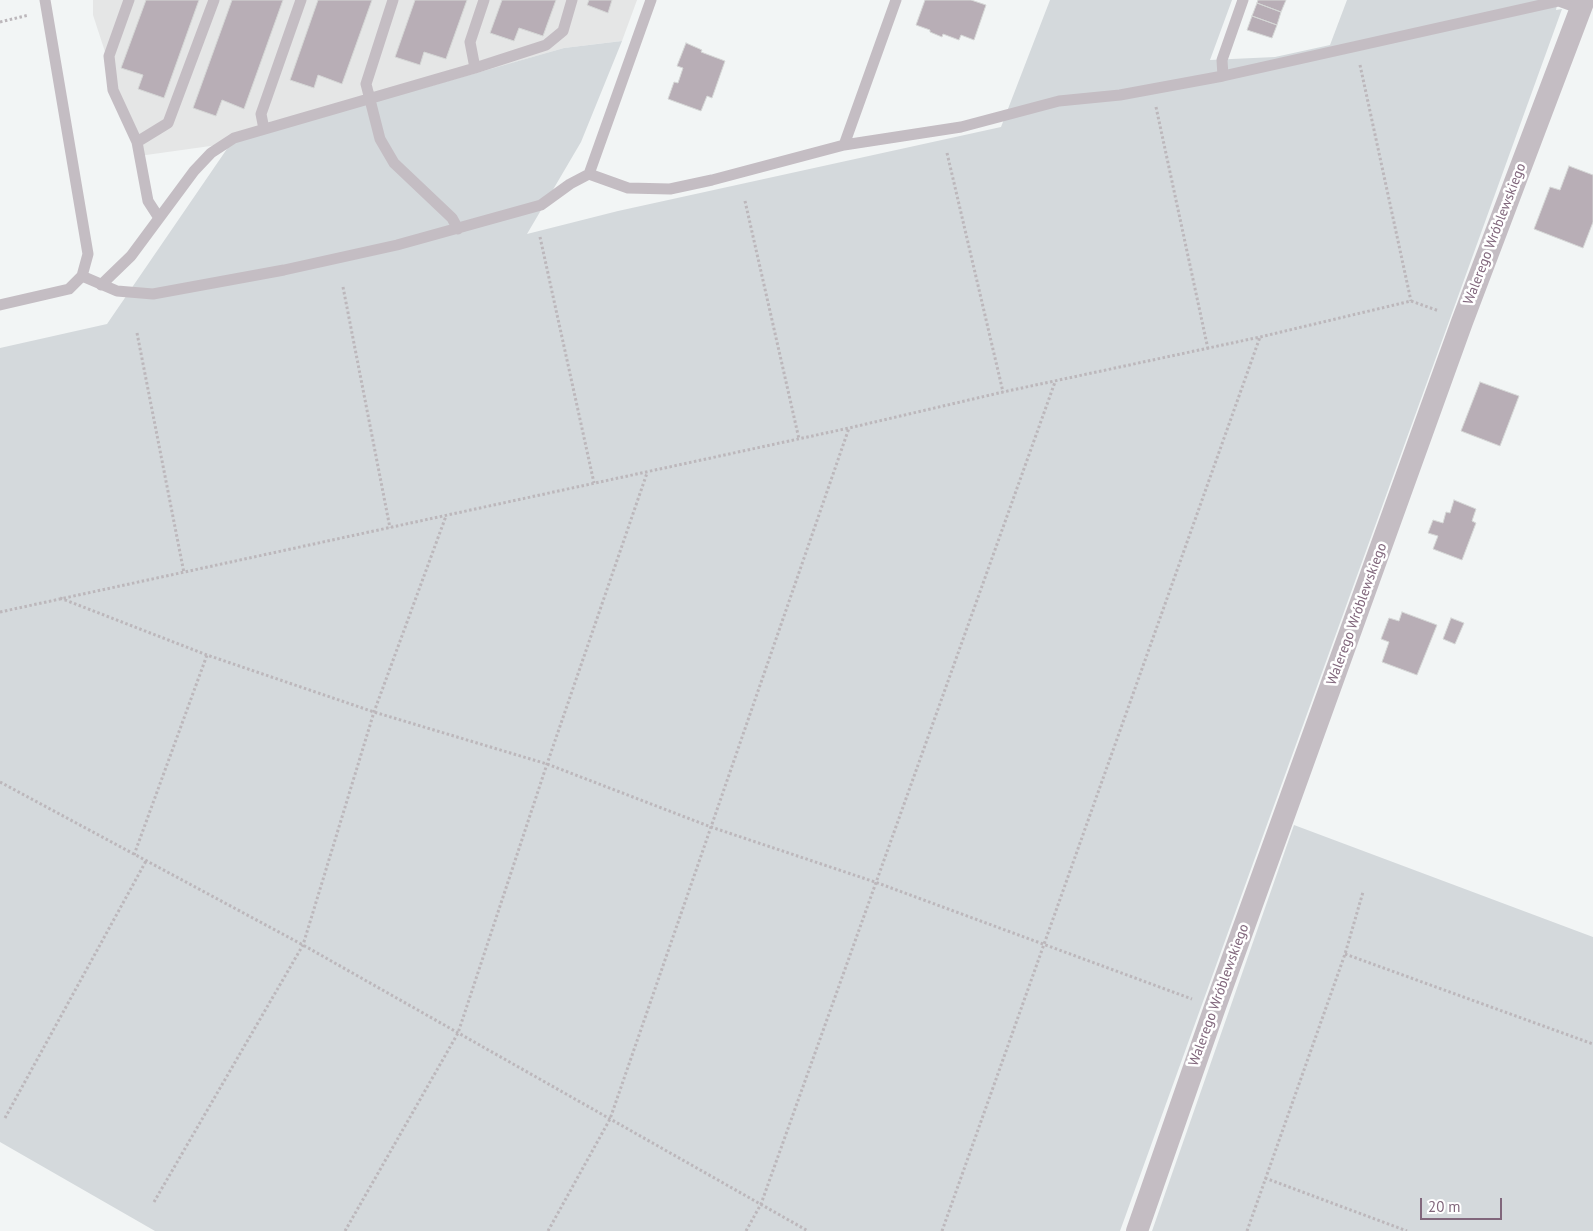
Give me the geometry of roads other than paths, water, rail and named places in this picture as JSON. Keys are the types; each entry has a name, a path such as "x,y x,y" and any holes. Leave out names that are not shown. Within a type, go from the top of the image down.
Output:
{"street":[{"name":"Walerego Wróblewskiego","path":"1136,1231 1462,322 1583,4"}],"lane":[{"path":"129,0 109,56 113,90 137,142 148,200 159,218"},
{"path":"137,142 168,123 214,0"},
{"path":"264,129 261,114 301,0"},
{"path":"392,0 366,84 380,139 394,163 452,218 458,229"},
{"path":"475,68 470,42 484,0"},
{"path":"101,285 131,256 194,171 211,153 234,138 370,100 546,45 562,30 572,0"},
{"path":"82,276 117,291 153,294 322,262 397,245 541,205 570,184 589,174 651,0"},
{"path":"844,145 896,0"},
{"path":"1223,76 1222,60 1244,0"},
{"path":"589,174 628,188 670,189 712,180 844,145 961,127 1059,101 1120,95 1223,76 1559,1 1583,4"},
{"path":"0,305 69,289 82,276 88,254 46,5"}]}
